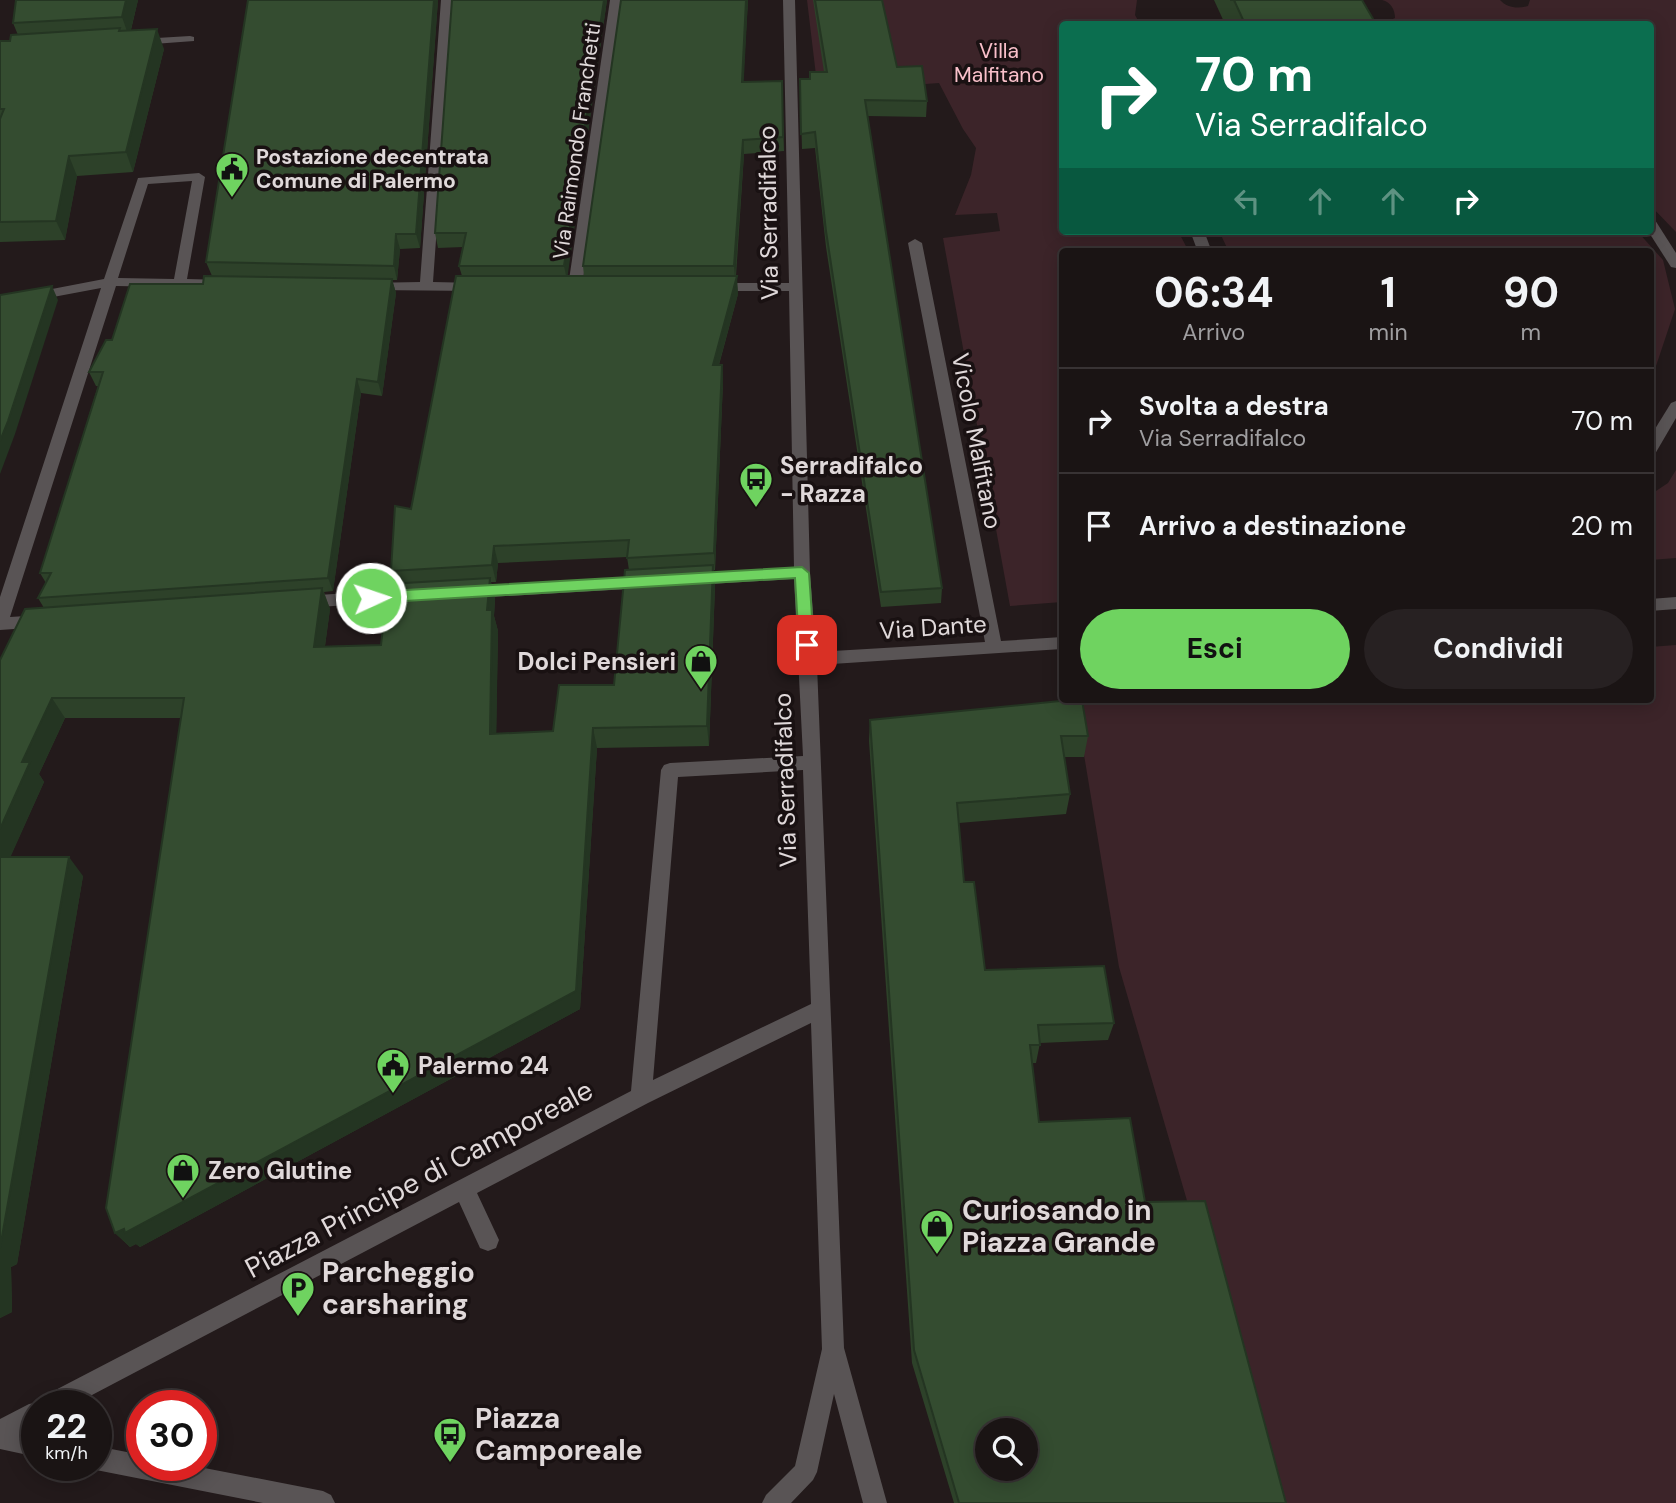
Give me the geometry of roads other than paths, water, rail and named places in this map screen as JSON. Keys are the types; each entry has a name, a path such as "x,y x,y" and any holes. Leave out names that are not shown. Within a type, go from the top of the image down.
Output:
{"street":[{"path":"426,287 447,0"},
{"name":"Via Raimondo Franchetti","path":"575,287 616,0"},
{"name":"Via Serradifalco","path":"789,0 802,573 808,659 832,1348"},
{"path":"122,43 190,38"},
{"path":"55,620 0,623 143,181 199,177 180,283"},
{"path":"1654,229 1676,264"},
{"name":"Vicolo Malfitano","path":"915,243 994,648"},
{"path":"0,303 112,282 234,284"},
{"path":"358,286 494,287"},
{"path":"699,287 795,287"},
{"path":"1654,443 1676,406"},
{"path":"454,593 802,573"},
{"path":"289,603 427,594"},
{"path":"1654,605 1676,603"},
{"name":"Via Dante","path":"808,659 1059,643"},
{"path":"641,1096 670,771 810,764"},
{"name":"Piazza Principe di Camporeale","path":"79,1390 641,1096 819,1010"},
{"path":"464,1189 488,1240"},
{"path":"774,1503 805,1472 832,1348"},
{"path":"832,1348 875,1503"},
{"path":"0,1431 21,1420"},
{"path":"0,1437 21,1442"},
{"path":"112,1461 323,1503"}],"place":[{"name":"Postazione decentrata Comune di Palermo","path":"232,199"},
{"name":"Serradifalco - Razza","path":"756,509"},
{"name":"Dolci Pensieri","path":"701,691"},
{"name":"Palermo 24","path":"393,1095"},
{"name":"Zero Glutine","path":"183,1200"},
{"name":"Curiosando in Piazza Grande","path":"937,1256"},
{"name":"Parcheggio carsharing","path":"298,1318"},
{"name":"Piazza Camporeale","path":"450,1464"}],"park label":[{"name":"Villa Malfitano","path":"999,63"}]}
